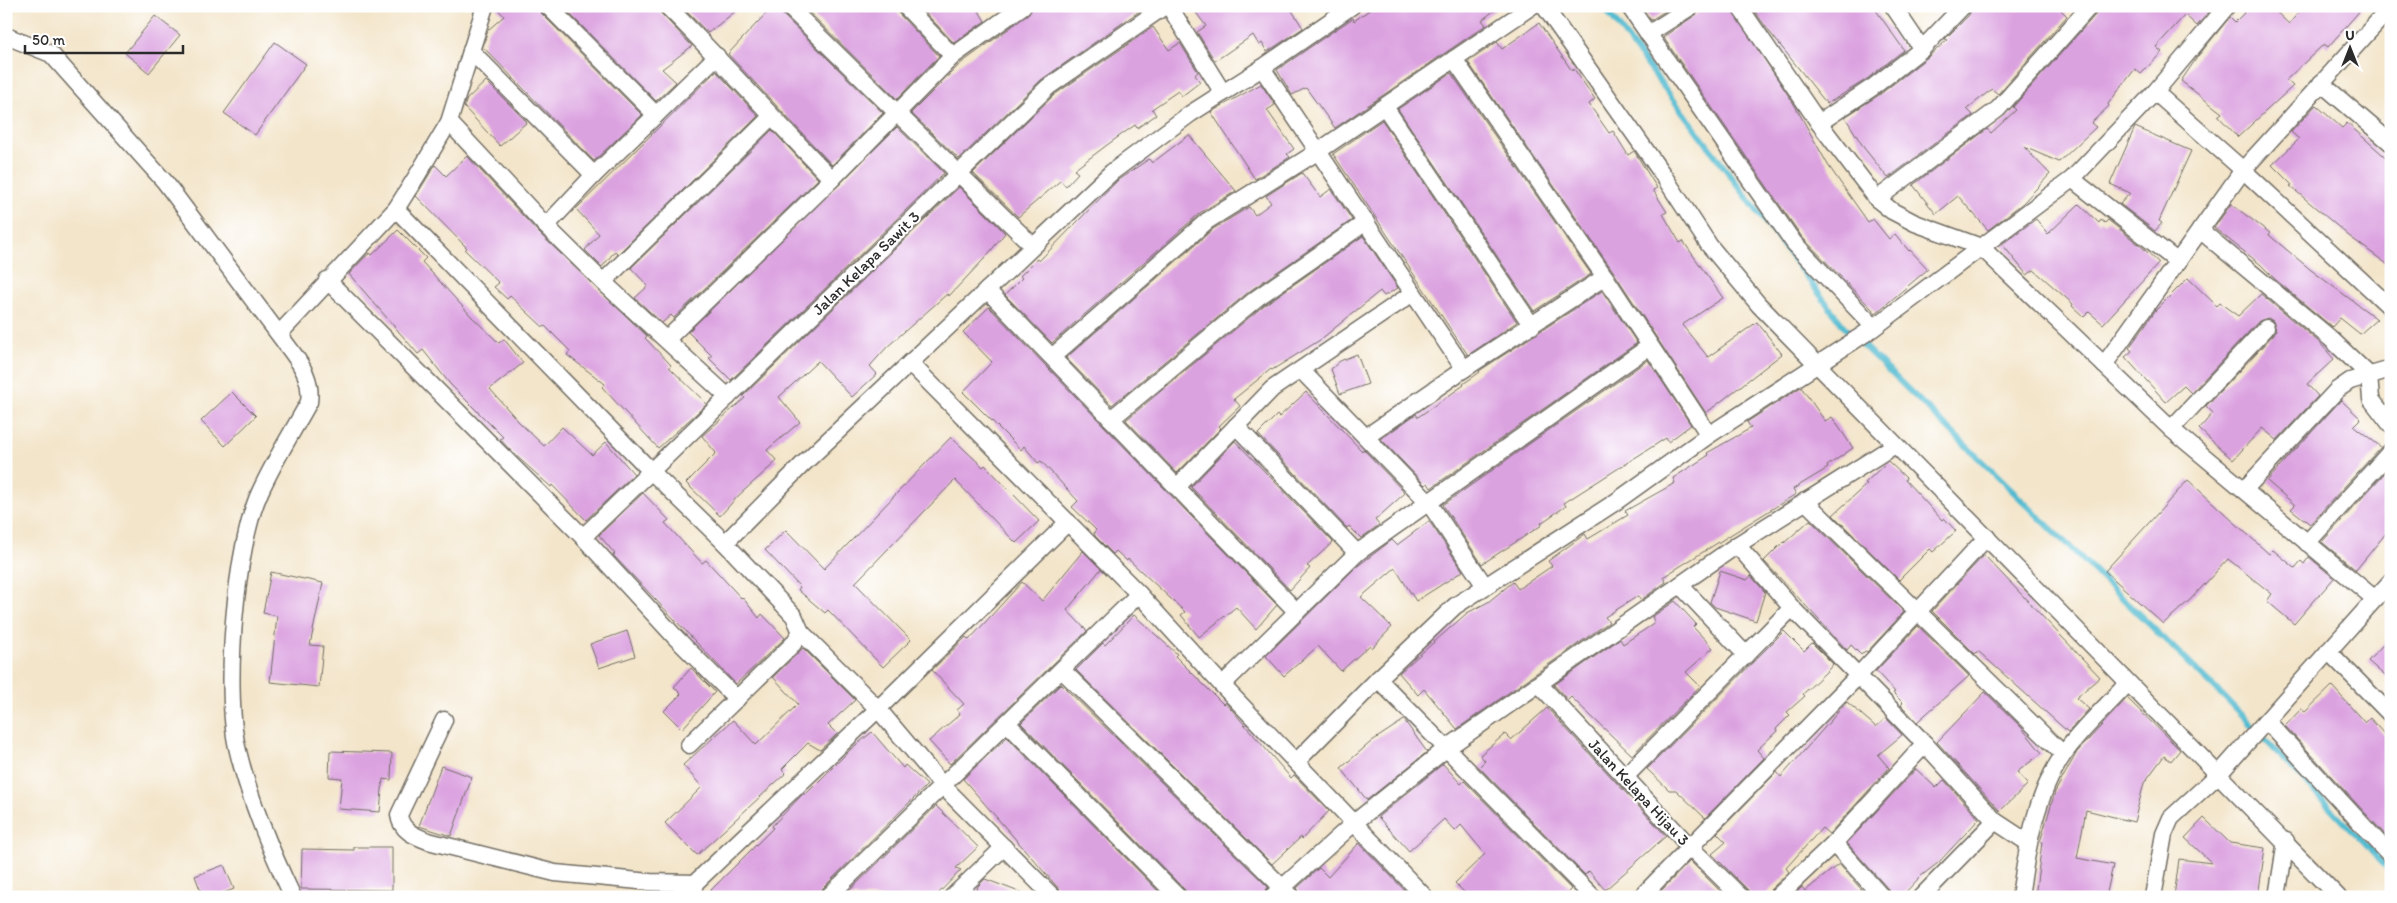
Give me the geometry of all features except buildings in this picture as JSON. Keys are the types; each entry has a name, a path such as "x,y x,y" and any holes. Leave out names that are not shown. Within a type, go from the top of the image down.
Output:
{"street":[{"path":"278,334 396,209 449,122 485,6"},
{"path":"548,6 656,115"},
{"path":"667,6 717,56 771,118 832,179"},
{"path":"788,6 1033,246"},
{"path":"905,6 952,56"},
{"path":"666,339 832,179 952,56 1023,6"},
{"name":"Jalan Kelapa Sawit 3","path":"583,537 1048,87 1165,6"},
{"path":"1169,6 1223,93"},
{"path":"725,543 802,466 1112,172 1190,114 1262,68 1352,6"},
{"path":"1052,357 1208,221 1317,152 1532,6"},
{"path":"1544,6 1661,172 1709,245 1759,305 1822,362 1895,445 1987,537 2127,684 2222,770 2338,897"},
{"path":"1628,6 1794,243 1873,328"},
{"path":"1648,34 1692,6"},
{"path":"1740,6 1819,123 1877,199 1892,211 1915,223 1981,247 2171,429 2374,599"},
{"path":"1893,6 1922,49"},
{"path":"1819,123 1873,87 1922,49 1963,6"},
{"path":"1296,761 1455,606 1614,503 1709,435 1873,328 2072,179 2155,92 2228,6"},
{"path":"1877,199 1998,109 2088,7"},
{"path":"2104,365 2242,170 2391,7"},
{"path":"6,36 51,54 165,182 302,367 311,392 309,402 260,493 245,543 234,626 233,717 237,747 266,838 293,897"},
{"path":"471,52 594,175"},
{"path":"546,226 594,175 717,56"},
{"path":"1454,59 1604,277 1709,435"},
{"path":"1262,68 1464,369"},
{"path":"2322,83 2391,143"},
{"path":"2155,92 2391,308"},
{"path":"1384,107 1532,326"},
{"path":"603,282 771,118"},
{"path":"449,122 546,226 603,282 728,397"},
{"path":"2072,179 2178,262"},
{"path":"396,209 651,471 725,543 794,616 801,632 878,709 943,786 1053,897"},
{"path":"1111,419 1257,298 1366,222"},
{"path":"2200,230 2330,338 2369,375 2371,400 2391,425"},
{"path":"1366,437 1464,369 1604,277"},
{"path":"327,280 583,537 676,638 737,699"},
{"path":"988,290 1296,612"},
{"path":"1177,487 1272,389 1414,293"},
{"path":"2171,429 2266,328"},
{"path":"1222,685 1357,553 1650,346"},
{"path":"910,363 1139,594 1222,685 1425,897"},
{"path":"2244,490 2337,390 2350,381 2391,369"},
{"path":"1301,370 1428,503 1485,586"},
{"path":"1236,426 1357,553"},
{"path":"1062,670 1282,894 1354,823 1447,748 1540,685 1737,545 1895,445"},
{"path":"2307,543 2391,451"},
{"path":"1805,501 2063,754"},
{"path":"444,720 399,815 400,822 411,834 428,841 556,873 650,882 694,890 1068,522"},
{"path":"1641,897 1857,677 1987,537"},
{"path":"1737,545 1792,608 1857,677 1925,744 1995,821 2027,842"},
{"path":"2153,897 2164,834 2171,818 2222,770 2391,581"},
{"path":"1680,585 1746,655"},
{"path":"828,897 1139,594"},
{"path":"1626,777 1792,608"},
{"path":"688,745 793,644 801,632"},
{"path":"2328,651 2391,715"},
{"path":"1378,679 1593,897"},
{"path":"2020,897 2027,842 2049,780 2063,754 2127,684"},
{"name":"Jalan Kelapa Hijau 3","path":"1540,685 1690,847 1741,897"},
{"path":"1007,722 1178,897"},
{"path":"2262,725 2391,856"},
{"path":"1777,897 1834,843 1925,744"},
{"path":"1921,897 1995,821"},
{"path":"2277,897 2286,841"},
{"path":"1834,843 1882,897"},
{"path":"952,897 1004,847"}],"waterway":[{"path":"1603,6 1845,328 2225,698 2391,871"}]}
